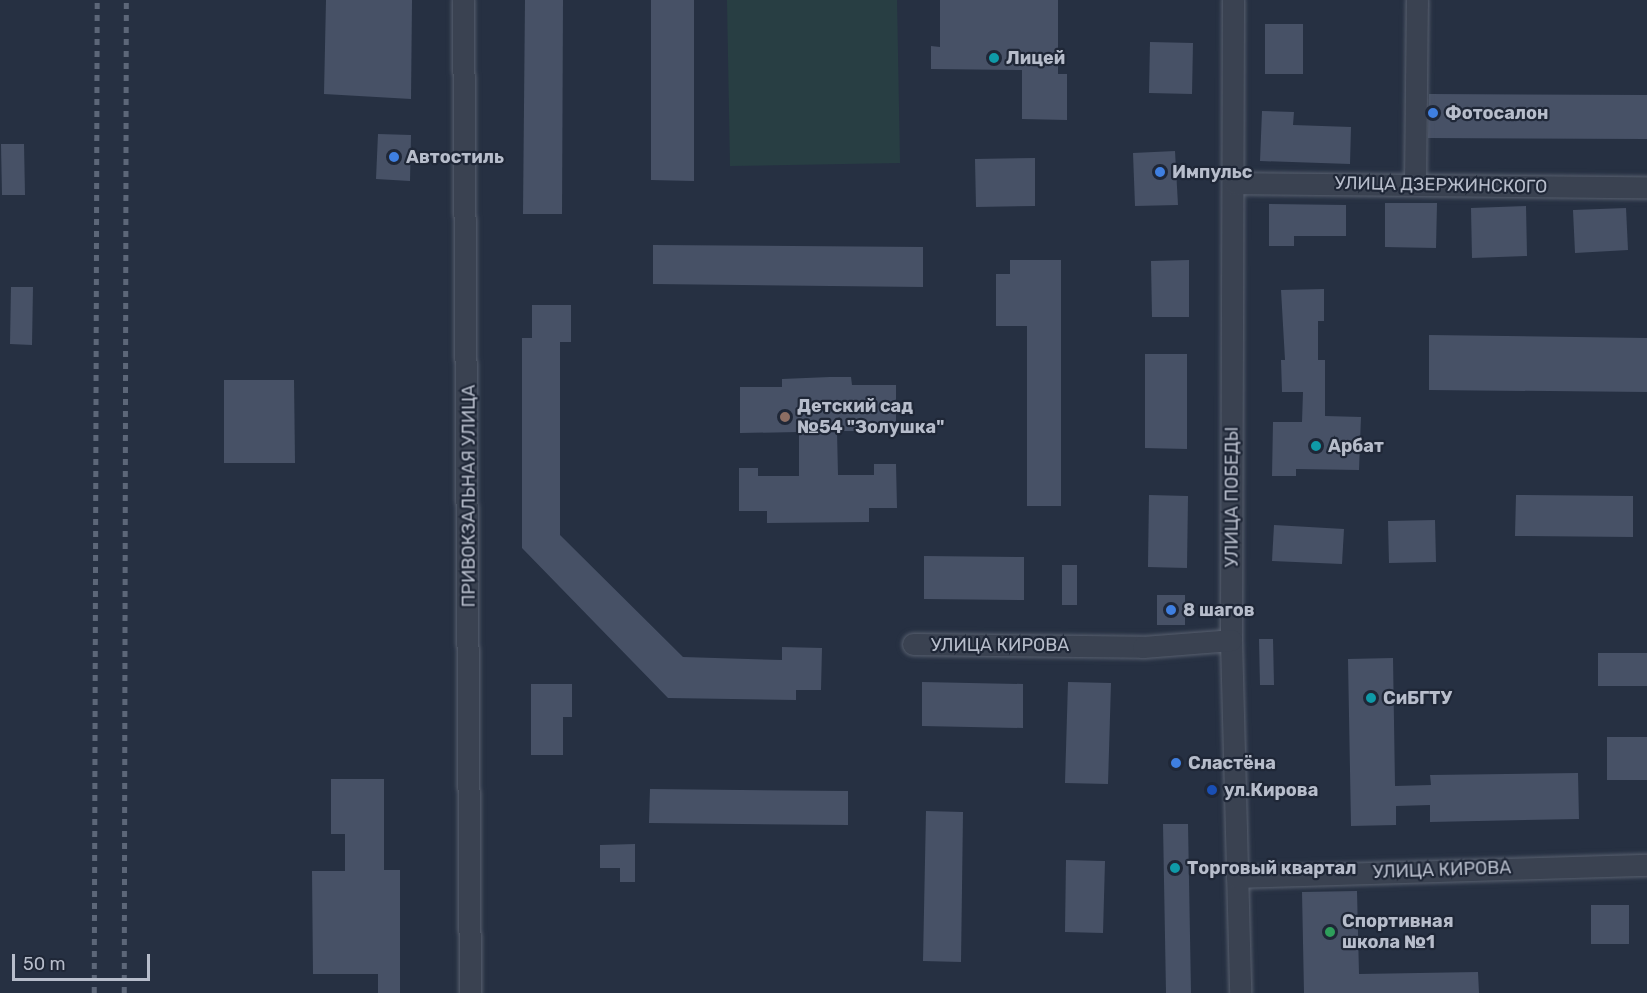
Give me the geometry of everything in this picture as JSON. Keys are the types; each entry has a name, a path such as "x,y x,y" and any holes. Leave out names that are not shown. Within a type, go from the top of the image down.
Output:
{"street":[{"name":"ПРИВОКЗАЛЬНАЯ УЛИЦА","path":"463,0 470,993"},
{"name":"УЛИЦА ПОБЕДЫ","path":"1233,0 1235,183 1231,640 1240,993"},
{"path":"1415,184 1417,0"},
{"name":"УЛИЦА ДЗЕРЖИНСКОГО","path":"1235,183 1647,187"},
{"name":"УЛИЦА КИРОВА","path":"913,644 1143,647 1231,640"},
{"name":"УЛИЦА КИРОВА","path":"1237,876 1647,864"}],"green space":[{"path":"727,0 897,0 900,163 730,166"}],"building":[{"path":"326,0 412,0 411,99 324,94"},
{"path":"525,0 563,0 562,214 523,214"},
{"path":"651,0 694,0 694,181 651,180"},
{"name":"Лицей","path":"940,0 1058,0 1058,74 1067,74 1067,120 1022,119 1022,70 931,69 931,46 940,47"},
{"path":"1265,24 1303,24 1303,74 1265,74"},
{"path":"1150,42 1193,43 1192,94 1149,93"},
{"path":"1429,94 1647,95 1647,139 1428,138"},
{"path":"1262,111 1294,112 1293,125 1351,127 1350,164 1260,161"},
{"name":"Автостиль","path":"378,134 411,135 410,181 376,179"},
{"path":"1,144 24,144 25,195 2,195"},
{"path":"1175,151 1178,205 1135,206 1133,153"},
{"path":"1035,158 1035,206 976,207 975,159"},
{"path":"1385,203 1437,203 1436,248 1385,247"},
{"path":"1269,204 1346,205 1346,236 1294,236 1294,246 1269,246"},
{"path":"1526,206 1527,256 1472,258 1471,208"},
{"path":"1626,208 1628,250 1575,253 1573,210"},
{"path":"653,245 923,247 923,287 653,284"},
{"path":"1010,260 1061,260 1061,506 1027,506 1027,326 996,326 996,274 1010,274"},
{"path":"1189,260 1189,317 1152,317 1151,261"},
{"path":"11,287 33,287 32,345 10,344"},
{"path":"1324,289 1324,321 1318,321 1318,360 1325,360 1325,416 1361,417 1359,470 1296,469 1296,476 1272,476 1273,422 1302,422 1303,392 1282,392 1281,360 1285,360 1281,290"},
{"path":"532,305 571,305 571,342 560,342 560,535 683,657 782,660 782,647 822,648 821,690 796,690 796,700 668,698 522,548 522,338 532,338"},
{"path":"1429,335 1647,338 1647,392 1429,390"},
{"path":"1145,354 1187,354 1187,449 1145,448"},
{"path":"851,377 852,385 896,385 896,431 837,431 838,475 874,475 874,464 896,464 897,508 869,508 869,522 767,523 767,511 739,511 739,468 758,468 758,476 799,476 799,432 740,433 740,387 782,387 782,379"},
{"path":"224,380 294,380 295,463 224,463"},
{"path":"1149,495 1188,496 1187,568 1148,567"},
{"path":"1516,495 1633,496 1633,537 1515,536"},
{"path":"1435,520 1436,562 1389,563 1388,521"},
{"path":"1274,525 1344,529 1342,564 1272,561"},
{"path":"924,556 1024,557 1024,600 924,599"},
{"path":"1062,565 1077,565 1077,605 1062,605"},
{"name":"8 шагов","path":"1157,595 1185,595 1185,625 1157,625"},
{"path":"1259,639 1273,639 1274,685 1260,685"},
{"path":"1598,653 1647,653 1647,686 1598,686"},
{"name":"СиБГТУ","path":"1393,658 1395,786 1431,785 1430,775 1578,773 1579,819 1430,822 1430,805 1396,806 1396,825 1351,826 1348,659"},
{"path":"922,682 1023,684 1023,728 922,726"},
{"path":"1068,682 1111,683 1108,784 1065,783"},
{"path":"531,684 572,684 572,717 563,717 563,755 531,755"},
{"path":"1607,737 1647,737 1647,780 1607,780"},
{"path":"331,779 384,779 384,870 400,870 400,993 378,993 378,974 313,974 312,871 345,871 345,834 331,834"},
{"path":"650,789 848,791 848,825 649,823"},
{"path":"926,811 963,812 961,962 923,961"},
{"path":"1163,824 1188,824 1191,993 1166,993"},
{"path":"635,844 635,882 620,882 620,868 600,868 600,845"},
{"path":"1066,860 1105,861 1103,933 1065,932"},
{"name":"Спортивная школа №1","path":"1357,891 1359,974 1478,972 1479,993 1304,993 1302,892"},
{"path":"1591,905 1629,905 1629,944 1591,944"}],"railway":[{"path":"94,993 97,0"},
{"path":"124,993 126,0"}],"place":[{"name":"Лицей","path":"994,58"},
{"name":"Фотосалон","path":"1433,113"},
{"name":"Автостиль","path":"394,157"},
{"name":"Импульс","path":"1160,172"},
{"name":"Детский сад №54 \"Золушка\"","path":"785,417"},
{"name":"Арбат","path":"1316,446"},
{"name":"8 шагов","path":"1171,610"},
{"name":"СиБГТУ","path":"1371,698"},
{"name":"Сластёна","path":"1176,763"},
{"name":"ул.Кирова","path":"1212,790"},
{"name":"Торговый квартал","path":"1175,868"},
{"name":"Спортивная школа №1","path":"1330,932"}]}
